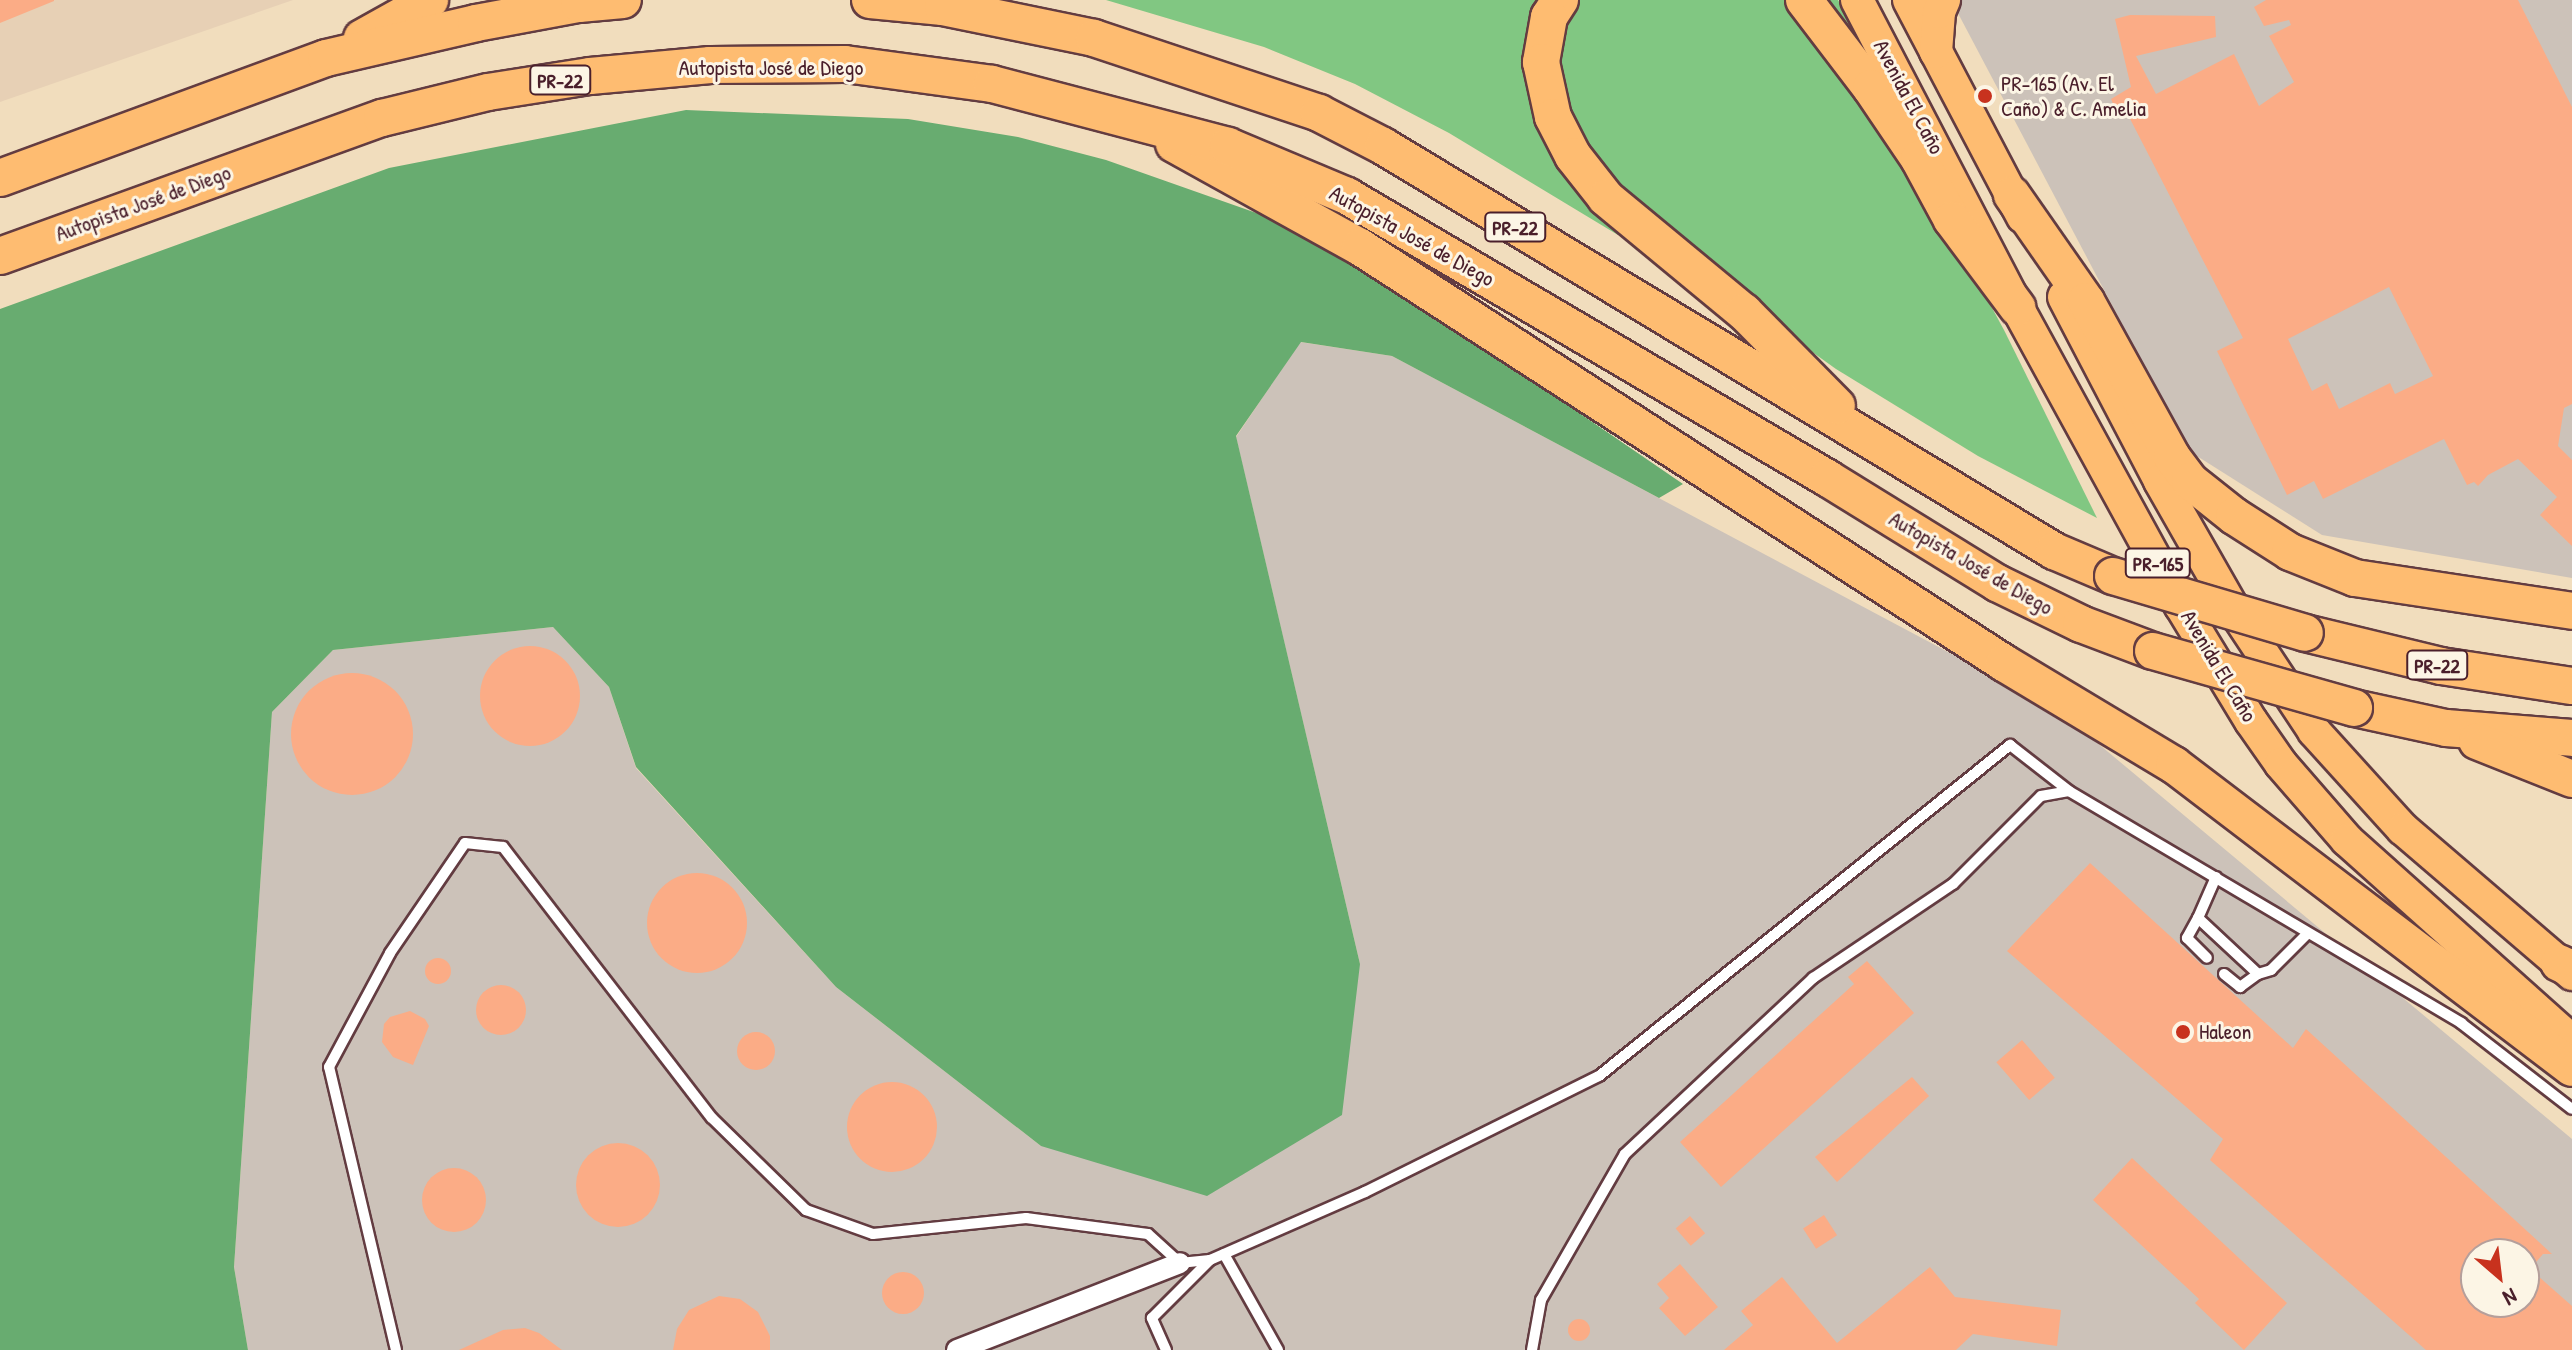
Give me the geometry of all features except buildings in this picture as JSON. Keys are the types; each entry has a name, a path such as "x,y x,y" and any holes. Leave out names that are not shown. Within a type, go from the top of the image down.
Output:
{"highway":[{"path":"326,58 430,0"},
{"path":"0,178 326,58 476,23 579,4 623,0"},
{"name":"PR-22","path":"870,0 943,7 1094,38 1319,113 1383,146 1706,344 2054,551 2113,576 2305,633 2441,666 2572,686"},
{"path":"1560,0 1549,17 1544,36 1541,62 1544,87 1563,138 1587,176 1644,233 1744,312 1869,439"},
{"path":"1804,0 1871,88 1919,159 1952,220 2017,307"},
{"name":"Avenida El Caño","path":"1857,0 2017,307 2202,642 2281,764 2347,840 2572,1041"},
{"name":"Avenida El Caño","path":"1909,0 2160,481 2232,607 2314,731 2403,829 2568,969"},
{"path":"1936,52 1939,12 1944,0"},
{"name":"Autopista José de Diego","path":"0,256 382,118 488,92 590,76 710,65 845,64 992,84 1228,146 1347,196 1813,470 1997,583 2081,624 2153,651 2354,708 2446,728 2572,738"},
{"path":"1141,125 1360,247 1991,654 2174,765 2572,1068"},
{"path":"2012,195 2086,301 2172,457 2190,481 2225,509 2290,552 2355,578 2572,611"},
{"path":"2446,728 2572,779"}],"street":[{"path":"957,1350 1180,1263"}],"lane":[{"path":"396,1350 329,1067 390,953 465,843 503,847 712,1118 806,1210 873,1234 1026,1218 1148,1234 1180,1263 1210,1260 1224,1254 1365,1192 1599,1076 2010,745 2069,791 2461,1023 2572,1109"},
{"path":"1532,1350 1541,1300 1625,1154 1813,978 1953,884 2041,796 2069,791"},
{"path":"2207,958 2187,938 2216,877"},
{"path":"2198,918 2258,974"},
{"path":"2224,974 2240,987 2258,974 2271,970 2308,933"},
{"path":"1224,1254 1278,1350"},
{"path":"1166,1350 1152,1318 1210,1260"}],"shaded area":[{"path":"0,0 293,0 0,102"},
{"path":"1951,0 2572,0 2572,578 2322,535 2189,451"},
{"path":"1300,342 1392,356 2059,711 2572,1139 2572,1350 248,1350 234,1267 272,712 333,650 553,627 609,687 636,768 836,987 1041,1146 1360,964 1236,437"}],"green space":[{"path":"1106,0 1548,0 1532,48 1621,230 1618,235 1449,133 1355,84 1264,47"},
{"path":"1578,0 1788,0 1921,177 2004,330 2097,518 1978,456 1836,369 1759,314 1591,165 1555,73 1569,13"},
{"path":"1820,0 1838,0 1862,37 1851,44"},
{"path":"686,110 908,119 1018,137 1106,160 1296,227 1509,365 1683,484 1659,498 1392,356 1301,342 1236,436 1360,964 1342,1115 1207,1196 1041,1146 836,987 636,767 609,687 553,627 333,650 272,712 234,1267 248,1350 0,1350 0,309 389,168"}],"place":[{"name":"PR-165 (Av. El Caño) & C. Amelia","path":"1985,96"},
{"name":"Haleon","path":"2183,1032"}]}
